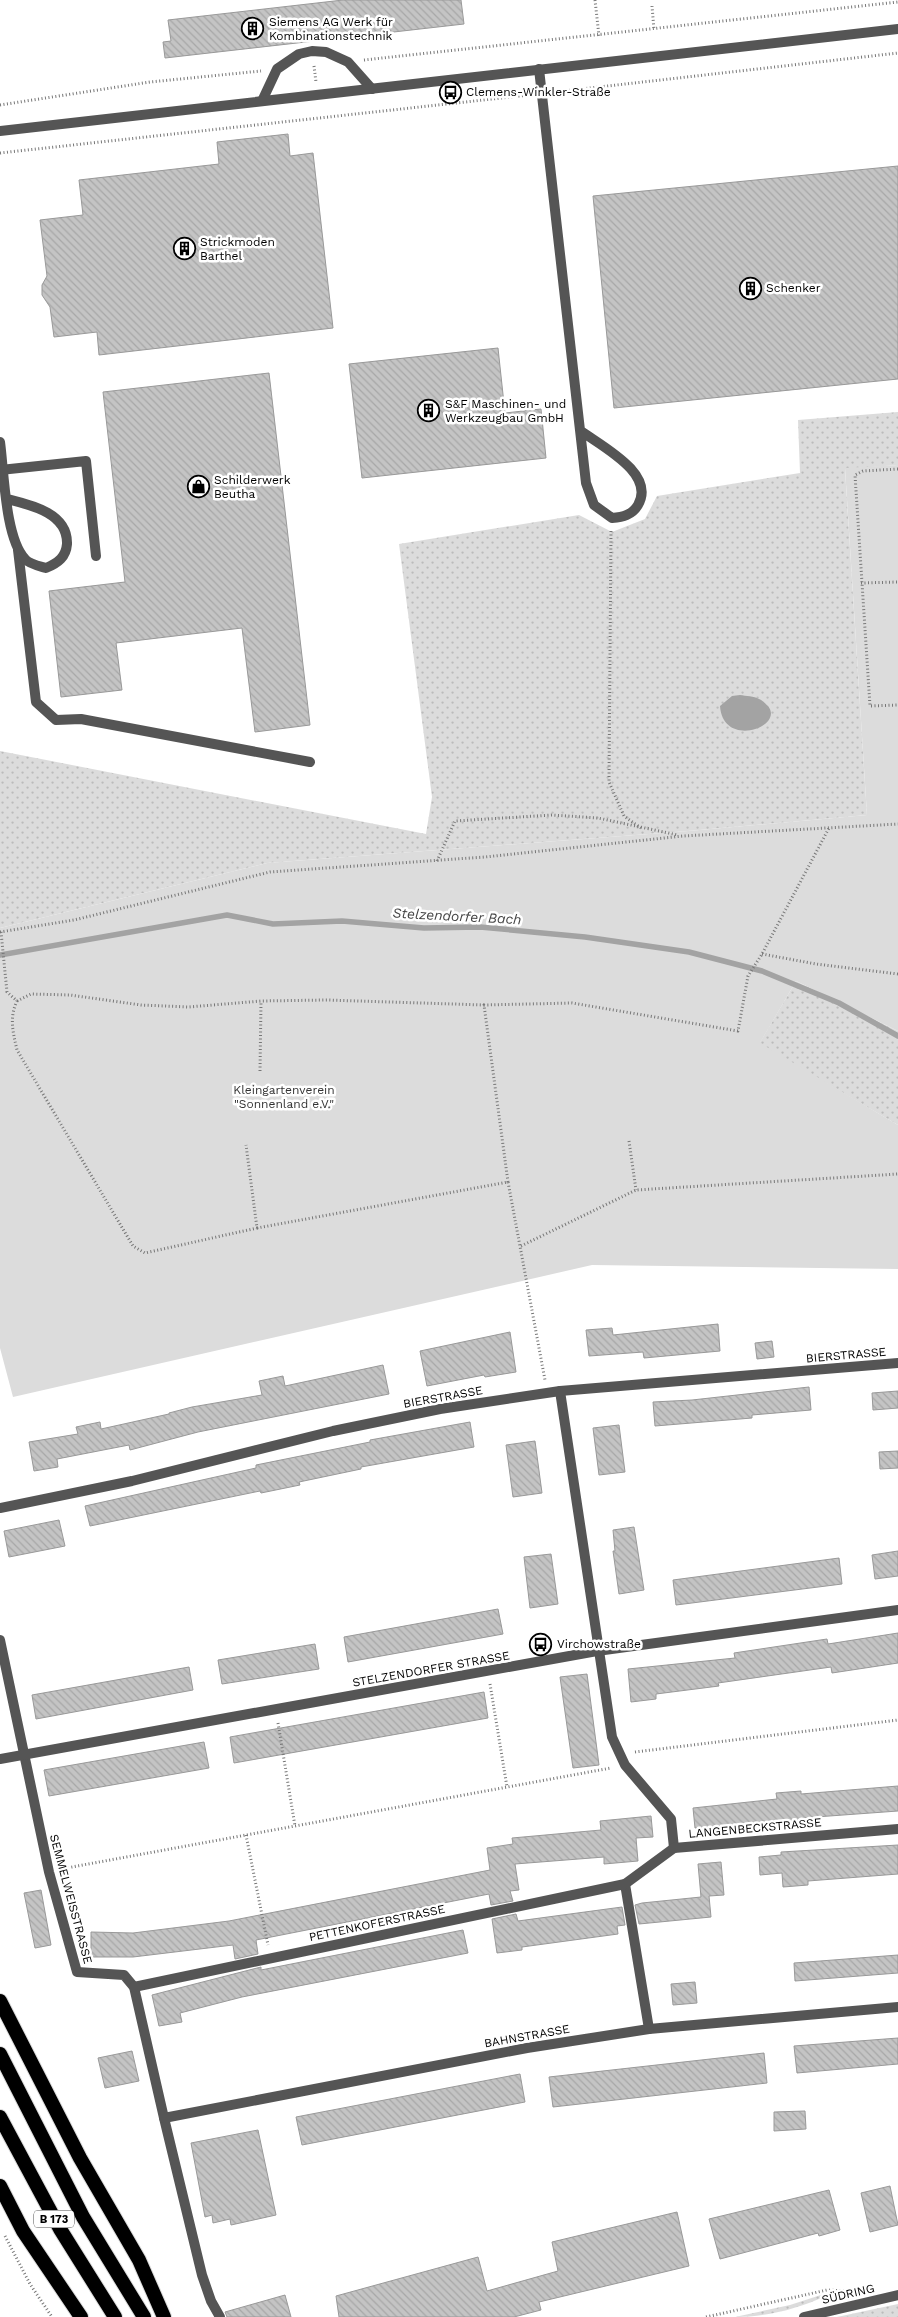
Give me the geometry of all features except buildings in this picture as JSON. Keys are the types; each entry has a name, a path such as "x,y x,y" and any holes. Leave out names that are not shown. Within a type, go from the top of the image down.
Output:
{"highway":[{"path":"0,2001 80,2158 139,2260 164,2317"},
{"path":"0,2054 83,2217 144,2317"},
{"name":"B 173","path":"0,2117 60,2229 115,2317"},
{"path":"0,2186 23,2231 81,2317"}],"street":[{"path":"0,130 898,29"},
{"path":"262,102 277,69 298,54 312,51 326,52 348,62 372,89"},
{"path":"539,69 586,483 594,505 612,518 624,517 634,511 642,497 642,485 635,471 581,432"},
{"path":"0,442 2,470 12,534 18,550 36,702 56,720 81,719 310,762"},
{"path":"2,470 86,461 96,556"},
{"path":"7,499 38,507 57,518 67,535 66,552 57,564 46,568 26,561 18,550"},
{"name":"BIERSTRASSE","path":"0,1508 132,1481 333,1431 440,1410 560,1392 898,1363"},
{"path":"560,1392 597,1651 612,1738 625,1765 672,1819 674,1848"},
{"name":"STELZENDORFER STRASSE","path":"0,1759 597,1651 898,1610"},
{"name":"SEMMELWEISSTRASSE","path":"0,1640 48,1872 77,1972 124,1975 134,1987"},
{"name":"LANGENBECKSTRASSE","path":"625,1884 674,1848 898,1829"},
{"path":"625,1884 649,2029"},
{"name":"PETTENKOFERSTRASSE","path":"134,1987 625,1884"},
{"path":"134,1987 202,2275 211,2301 220,2317"},
{"name":"BAHNSTRASSE","path":"164,2118 527,2048 649,2029 898,2007"},
{"name":"SÜDRING","path":"804,2317 898,2295"}],"path":[{"path":"595,0 599,36"},
{"path":"305,66 599,36 898,2"},
{"path":"652,6 654,30"},
{"path":"0,153 898,53"},
{"path":"0,105 150,82 277,69"},
{"path":"898,469 863,471 855,474 870,706 898,705"},
{"path":"612,518 609,782 624,816 641,828"},
{"path":"861,583 898,582"},
{"path":"437,861 455,821 552,815 598,818 683,836"},
{"path":"17,1001 7,992 0,932 74,920 270,872 437,861 683,836 898,824"},
{"path":"508,1182 257,1228 144,1253 132,1246 17,1050 12,1024 12,1011 17,1001 31,994 70,995 141,1005 189,1007 261,1001 328,1000 484,1005 572,1004 738,1031 748,976 762,954 829,827"},
{"path":"762,954 816,964 898,974"},
{"path":"260,1071 261,1001"},
{"path":"484,1005 508,1182 547,1394"},
{"path":"629,1141 636,1190"},
{"path":"246,1145 257,1228"},
{"path":"521,1246 636,1190 898,1174"},
{"path":"488,1671 507,1787"},
{"path":"276,1709 295,1826"},
{"path":"48,1872 625,1765 634,1752 898,1720"},
{"path":"246,1835 270,1958"},
{"path":"3,2233 30,2284 52,2317"},
{"path":"706,2317 827,2290 847,2290 871,2302"}],"green space":[{"path":"898,412 898,465 845,469 867,815 688,831 267,863 0,928 0,751 426,834 432,797 399,544 579,515 612,532 645,519 657,496 800,473 798,420"},
{"name":"Kleingartenverein \"Sonnenland e.V.\"","path":"898,465 898,1031 796,981 760,1043 898,1125 898,1269 592,1265 13,1397 0,1348 0,928 267,863 688,831 867,815 845,468"},
{"path":"796,981 898,1031 898,1125 759,1044"},
{"path":"824,2294 826,2296 782,2311 759,2316 735,2317 790,2305"},
{"path":"898,2304 898,2317 837,2317"}],"shaded area":[{"path":"732,696 755,697 768,706 771,714 768,721 761,727 752,730 741,730 731,727 724,719 720,706"}],"waterway":[{"name":"Stelzendorfer Bach","path":"0,955 227,915 273,924 342,921 424,928 480,927 585,937 689,952 762,971 839,1003 898,1036"}],"place":[{"name":"Siemens AG Werk für Kombinationstechnik","path":"253,29"},
{"name":"Clemens-Winkler-Straße","path":"450,92"},
{"name":"Strickmoden Barthel","path":"184,249"},
{"name":"Schenker","path":"750,288"},
{"name":"S&F Maschinen- und Werkzeugbau GmbH","path":"429,411"},
{"name":"Schilderwerk Beutha","path":"198,487"},
{"name":"Virchowstraße","path":"541,1644"}]}
